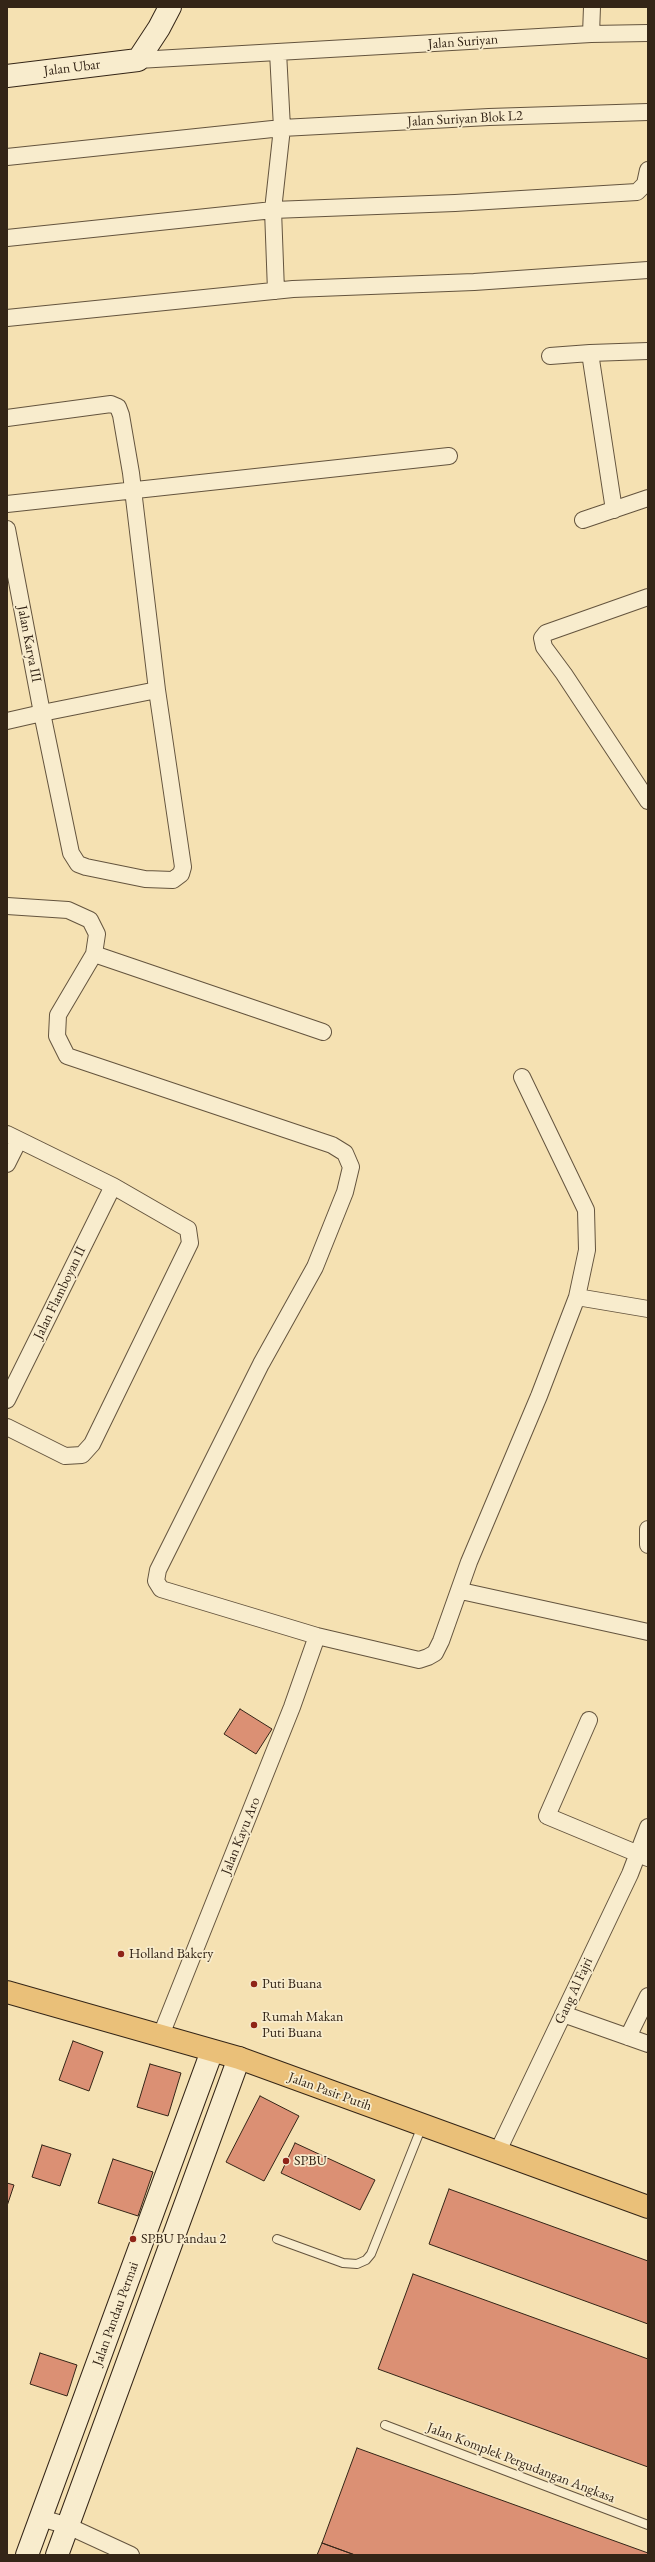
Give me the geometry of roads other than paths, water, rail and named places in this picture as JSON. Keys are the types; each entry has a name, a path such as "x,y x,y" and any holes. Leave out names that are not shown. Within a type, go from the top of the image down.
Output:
{"highway":[{"name":"Jalan Pasir Putih","path":"7,1992 239,2058 422,2126 648,2207"}],"street":[{"path":"138,60 159,28 170,7"},
{"path":"592,7 592,34"},
{"name":"Jalan Suriyan","path":"138,60 592,34 648,33"},
{"path":"276,291 273,210 282,128 278,52"},
{"name":"Jalan Ubar","path":"7,76 138,60"},
{"name":"Jalan Suriyan Blok L2","path":"7,157 282,128 490,117 648,112"},
{"path":"7,238 273,210 455,203 637,192 647,180"},
{"path":"7,318 276,291 474,282 648,270"},
{"path":"550,356 648,351"},
{"path":"590,353 614,510"},
{"path":"7,418 111,404 118,407 121,415 132,491 157,690 7,721"},
{"path":"7,504 449,456"},
{"path":"583,520 648,498"},
{"name":"Jalan Karya III","path":"7,529 42,713 71,853 75,860 86,867 145,879 173,880 181,874 183,867 157,690"},
{"path":"648,597 546,633 542,638 544,647 564,674 648,801"},
{"path":"7,906 68,910 90,920 97,934 94,954 58,1015 57,1036 67,1056 332,1145 345,1153 351,1168 345,1192 315,1267 261,1364 156,1576 161,1589 317,1636 419,1660 435,1653 461,1590 469,1562 539,1396 577,1297 587,1250 586,1210 522,1077"},
{"path":"94,954 323,1032"},
{"path":"7,1164 13,1137 113,1186 188,1229 190,1243 92,1444 82,1455 65,1456 7,1427"},
{"name":"Jalan Flamboyan II","path":"7,1400 113,1186"},
{"path":"577,1297 648,1309"},
{"path":"648,1529 648,1545"},
{"path":"461,1590 648,1632"},
{"name":"Jalan Kayu Aro","path":"160,2035 292,1707 317,1636"},
{"path":"589,1720 548,1816 643,1856"},
{"name":"Gang Al Fajri","path":"497,2153 563,2014 643,1856 648,1827"},
{"path":"628,2037 648,1996"},
{"path":"563,2014 648,2044"},
{"name":"Jalan Pandau Permai","path":"27,2555 212,2051"},
{"name":"Jalan Pandau Permai","path":"57,2555 116,2390 239,2058"},
{"path":"41,2518 68,2526 131,2555"}],"lane":[{"path":"277,2239 343,2263 357,2264 366,2260 373,2247 422,2126"},
{"name":"Jalan Komplek Pergudangan Angkasa","path":"385,2425 648,2524"}],"place":[{"name":"Holland Bakery","path":"121,1954"},
{"name":"Puti Buana","path":"254,1984"},
{"name":"Rumah Makan Puti Buana","path":"254,2025"},
{"name":"SPBU","path":"286,2161"},
{"name":"SPBU Pandau 2","path":"133,2239"}]}
